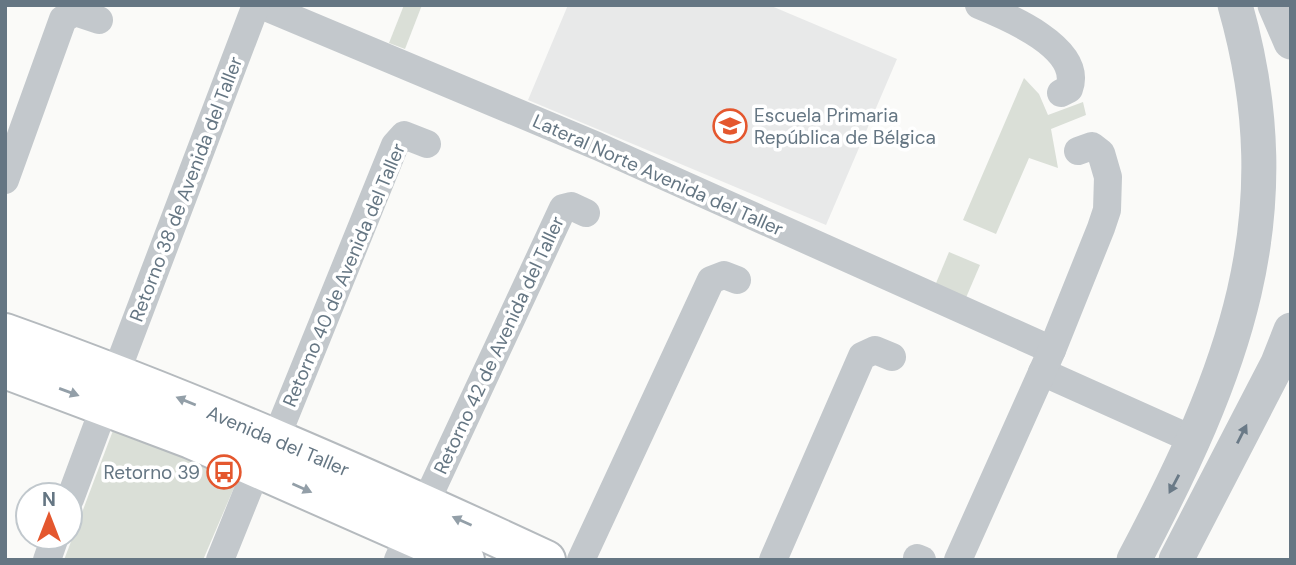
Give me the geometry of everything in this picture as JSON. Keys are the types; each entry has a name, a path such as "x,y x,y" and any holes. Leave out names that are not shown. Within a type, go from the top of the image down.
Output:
{"main road":[{"name":"Avenida del Taller","path":"5,333 111,389 267,453 410,533 466,560"},
{"name":"Avenida del Taller","path":"5,369 111,389"},
{"name":"Avenida del Taller","path":"410,533 521,555"}],"street":[{"name":"Lateral Norte Avenida del Taller","path":"258,5 597,146 1047,361 1196,442"},
{"name":"Retorno 38 de Avenida del Taller","path":"77,481 258,5"},
{"path":"979,5 1022,23 1050,44 1070,75 1069,89 1061,93"},
{"path":"1134,560 1246,345 1271,274 1279,234 1281,198 1277,63 1235,5"},
{"path":"1275,5 1291,42"},
{"path":"5,180 63,19 75,12 99,20"},
{"name":"Retorno 40 de Avenida del Taller","path":"267,453 396,145 404,135 427,144"},
{"path":"958,560 1047,361 1107,209 1108,177 1101,152 1092,146 1078,151"},
{"name":"Retorno 42 de Avenida del Taller","path":"410,533 563,208 571,206 586,213"},
{"path":"581,560 711,281 724,275 737,280"},
{"path":"1176,560 1278,363 1291,330"},
{"path":"1246,345 1278,363"},
{"path":"773,560 863,356 875,349 892,356"},
{"path":"219,560 267,453"}],"shaded area":[{"path":"404,5 422,5 405,49 389,43"},
{"name":"Escuela Primaria República de Bélgica","path":"568,5 769,5 897,59 826,225 528,100"},
{"path":"1024,78 1039,94 1048,115 1083,102 1086,115 1051,129 1058,168 1029,158 996,234 963,220"},
{"path":"949,252 980,265 965,300 934,288"},
{"path":"120,412 245,462 203,560 64,560 67,551 84,551 84,507"}],"place":[{"name":"Escuela Primaria República de Bélgica","path":"730,126"},
{"name":"Retorno 39","path":"224,472"}]}
